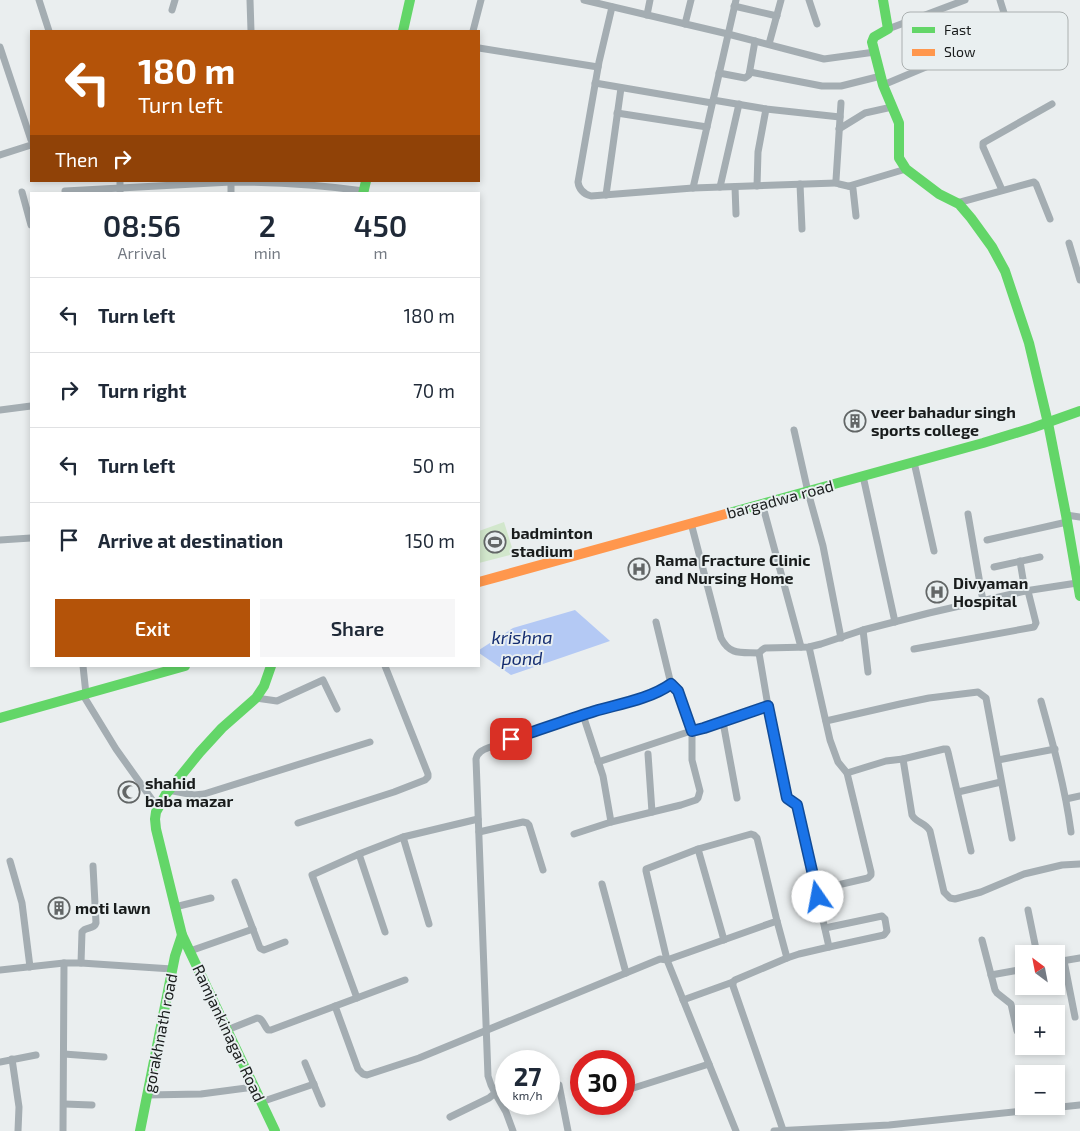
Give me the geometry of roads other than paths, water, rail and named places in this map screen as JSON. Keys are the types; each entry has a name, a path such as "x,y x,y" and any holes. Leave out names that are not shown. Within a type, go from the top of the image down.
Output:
{"street":[{"path":"39,0 49,30"},
{"path":"172,10 175,0"},
{"path":"250,0 251,30"},
{"path":"403,30 410,0"},
{"path":"473,30 481,0"},
{"path":"584,0 824,59 875,52"},
{"path":"647,15 650,0"},
{"path":"686,24 691,0"},
{"path":"769,44 781,0"},
{"path":"809,0 817,24"},
{"path":"883,0 888,29"},
{"path":"927,12 946,4 965,0"},
{"path":"1000,0 1004,12"},
{"path":"693,188 735,3 777,16"},
{"path":"612,7 598,67 578,182 581,190 587,195 836,182 849,186 906,169"},
{"path":"902,23 872,38 882,80 898,123 899,158 906,169 939,194 957,203 972,218 992,247 1005,271 1029,343 1048,423 1080,596"},
{"path":"719,74 748,77 755,41"},
{"path":"0,47 30,137"},
{"path":"480,48 598,67"},
{"path":"750,72 822,86 841,86 882,80 914,70"},
{"path":"595,83 766,109 840,117"},
{"path":"606,195 621,88"},
{"path":"836,182 840,103"},
{"path":"720,187 739,104"},
{"path":"1002,190 983,147 984,143 1052,104"},
{"path":"839,129 865,113 892,106"},
{"path":"757,186 758,152 766,109"},
{"path":"617,113 707,127"},
{"path":"0,155 30,145"},
{"path":"65,192 120,187 228,182 365,188"},
{"path":"957,203 1034,182 1050,219"},
{"path":"800,184 802,229"},
{"path":"849,186 853,189 856,216"},
{"path":"734,187 736,214"},
{"path":"22,192 30,221"},
{"path":"1069,243 1080,280"},
{"path":"0,410 30,406"},
{"name":"bargadwa road","path":"480,582 914,462 1048,423 1080,411"},
{"path":"794,430 808,492 824,546 841,638"},
{"path":"914,462 934,551"},
{"path":"863,476 895,622"},
{"path":"762,503 801,647"},
{"path":"968,514 983,601"},
{"path":"987,540 1080,517"},
{"path":"691,523 721,638 727,648 738,652 759,653 764,648 809,647 895,622 1027,591 1077,583"},
{"path":"0,540 30,538"},
{"path":"994,567 1040,557"},
{"path":"914,649 1034,627 1036,623 1020,561"},
{"path":"574,834 611,822 681,805 698,798 700,791 692,760 692,731 678,691 671,684 656,622"},
{"path":"863,630 868,672"},
{"path":"809,647 830,740 838,762 847,774 871,872 868,878 816,890"},
{"path":"759,653 787,798 797,805 829,947"},
{"path":"83,667 85,694 116,748 158,808 177,791 200,752 222,728 261,698 270,667"},
{"path":"0,718 181,667"},
{"path":"298,823 394,792 425,780 428,777 385,667"},
{"path":"261,698 274,701 280,700 323,680 337,709"},
{"path":"450,1117 495,1094 488,1076 477,755 480,751 583,715 644,697 662,690 671,684"},
{"path":"826,721 929,698 978,692 986,698 1012,838"},
{"path":"1041,701 1055,749 1071,832"},
{"path":"598,762 684,732 723,722 768,706"},
{"path":"583,715 603,776 611,822"},
{"path":"723,722 738,798"},
{"path":"177,791 194,795 204,794 370,742"},
{"path":"847,774 873,764 947,749 971,851"},
{"path":"998,760 1055,749"},
{"path":"648,754 652,812"},
{"path":"903,759 913,818 925,824 930,831 944,892 950,898 955,899 981,892 1024,874 1062,865 1080,864"},
{"path":"958,792 1002,782"},
{"path":"1066,799 1080,796"},
{"name":"Ramjankinagar Road","path":"158,808 155,819 156,829 182,935 275,1131"},
{"path":"357,998 312,875 403,837 478,819"},
{"path":"479,832 523,822 527,823 543,870"},
{"path":"736,1131 667,960 646,868 698,849 751,834 754,835 757,838 787,958"},
{"path":"403,837 428,924"},
{"path":"698,849 724,940"},
{"path":"359,854 385,932"},
{"path":"10,861 22,903 30,967"},
{"path":"81,963 82,932 86,928 93,928 96,923 94,866"},
{"path":"235,882 262,950 285,942"},
{"path":"602,884 626,973"},
{"path":"175,907 211,898"},
{"path":"1028,910 1035,945"},
{"path":"683,1000 733,982 787,958 884,935 887,931 885,919 882,916 825,928"},
{"path":"335,1006 358,1069 366,1075 419,1058 660,959 667,960 777,921"},
{"path":"190,951 253,929"},
{"name":"gorakhnath road","path":"140,1131 172,969 182,935"},
{"path":"982,940 997,993 1011,1004 1015,1022"},
{"path":"1065,961 1080,958"},
{"path":"63,1131 64,963"},
{"path":"0,970 64,963 172,969"},
{"path":"991,975 1015,971"},
{"path":"227,1030 259,1018 268,1030 271,1030 405,980"},
{"path":"1065,980 1075,1017"},
{"path":"733,982 783,1130"},
{"path":"64,1054 104,1057"},
{"path":"0,1062 36,1055"},
{"path":"12,1059 19,1102 18,1131"},
{"path":"305,1063 322,1104"},
{"path":"635,1088 709,1064"},
{"path":"261,1102 314,1084"},
{"path":"147,1095 202,1094 254,1087"},
{"path":"560,1090 568,1131"},
{"path":"64,1104 92,1105"},
{"path":"774,1131 890,1128 1080,1105"},
{"path":"507,1115 512,1131"}],"water":[{"name":"krishna pond","path":"575,610 610,641 511,675 480,654 480,649 513,628"}],"place":[{"name":"veer bahadur singh sports college","path":"855,421"},
{"name":"badminton stadium","path":"495,542"},
{"name":"Rama Fracture Clinic and Nursing Home","path":"639,569"},
{"name":"Divyaman Hospital","path":"937,592"},
{"name":"shahid baba mazar","path":"129,792"},
{"name":"moti lawn","path":"59,908"}]}
